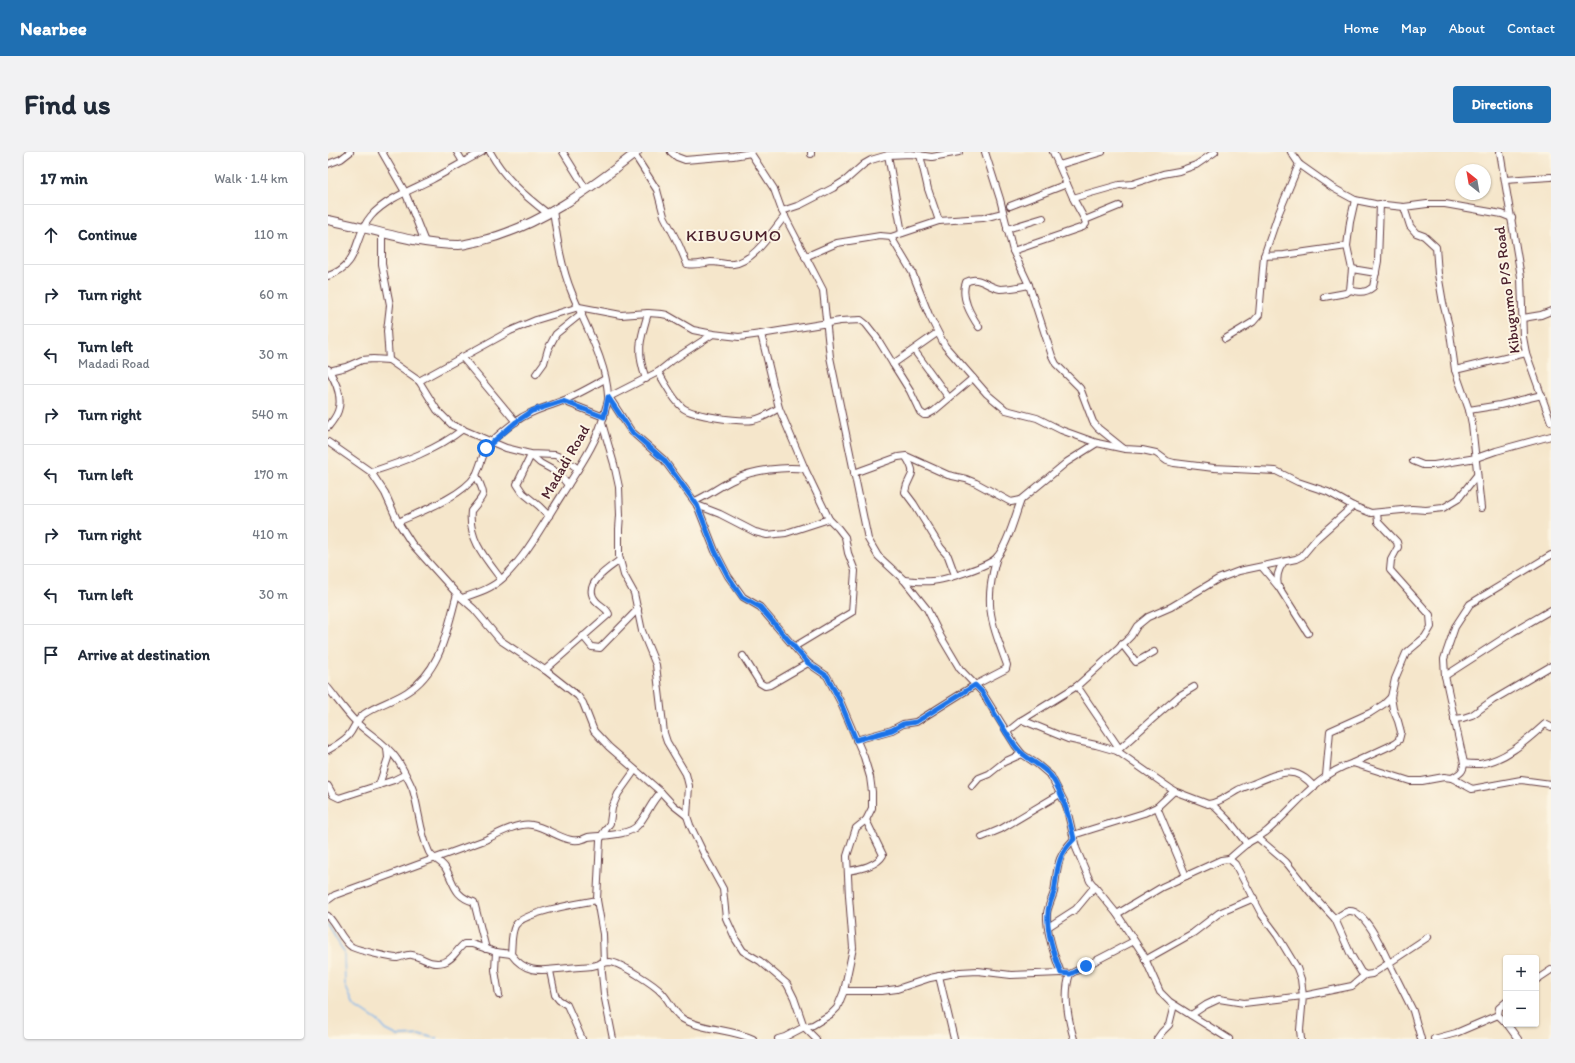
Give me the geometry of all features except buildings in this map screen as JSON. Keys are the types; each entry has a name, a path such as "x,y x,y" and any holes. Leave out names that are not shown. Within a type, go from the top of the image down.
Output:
{"main road":[{"path":"328,220 364,228 394,237 425,242 460,245 494,238 550,212 571,200 636,153"}],"street":[{"path":"328,164 341,159 350,152"},
{"path":"382,152 405,192 425,242"},
{"path":"457,152 463,162"},
{"path":"328,276 337,273 348,264 354,255 364,228 371,216 382,206 405,192 482,152"},
{"path":"490,152 505,176 528,198 550,212"},
{"path":"563,152 586,189"},
{"path":"671,152 677,157 685,160 733,156 750,152 774,189 783,213 823,290 830,357 868,538 878,556 904,580 926,609 960,669 982,692 1022,754 1051,776 1066,805 1076,848 1090,881 1118,914 1145,960 1157,987 1174,1005 1229,1039"},
{"path":"636,153 657,190 664,216 687,264 690,265 713,262 734,264 740,262 755,252 766,242 783,213 833,188 846,180 864,164 888,155 920,155 959,152"},
{"path":"986,152 1013,251 1029,285 1040,321 1056,364 1080,388 1093,422 1098,428 1124,449"},
{"path":"1013,251 1083,227 1086,224 1053,152"},
{"path":"1059,165 1102,152"},
{"path":"1073,198 1119,185 1132,184 1163,174 1179,171 1196,165 1215,152"},
{"path":"1291,152 1299,164 1333,188 1355,200 1404,207 1427,204 1445,204 1502,214 1512,218"},
{"name":"Kibugumo P/S Road","path":"1500,152 1521,277 1523,337 1526,353 1551,422"},
{"path":"888,155 902,233"},
{"path":"920,155 928,189 939,221"},
{"path":"1225,339 1253,322 1259,315 1264,256 1299,164"},
{"path":"1505,180 1551,177"},
{"path":"1010,206 1067,184"},
{"path":"1350,290 1352,269 1347,246 1355,200"},
{"path":"1350,290 1358,293 1370,290 1374,287 1380,232 1380,204"},
{"path":"1085,220 1119,206"},
{"path":"1404,207 1410,226 1416,232 1424,236 1436,248 1443,303 1449,326 1456,370 1469,410 1481,508"},
{"name":"Madadi Road","path":"460,596 484,591 501,579 516,564 549,516 588,454 603,420 608,397 605,379 595,347 572,292 550,212"},
{"path":"805,257 837,243 880,236 891,236 939,221 983,218 1003,213"},
{"path":"1007,229 1044,218"},
{"path":"382,233 382,264 390,305 387,331 390,360"},
{"path":"891,236 912,272 937,333 945,346 973,378 998,404 1006,410 1037,418 1061,430 1097,442 1124,449 1142,450 1156,453 1167,461 1174,463 1214,468 1276,471 1298,482 1328,492 1353,506 1371,513 1442,508 1458,499 1477,475"},
{"path":"1264,256 1284,255 1347,246"},
{"path":"1352,269 1376,273"},
{"path":"979,327 965,300 964,287 966,282 970,279 978,280 991,287 1002,289 1029,285"},
{"path":"1324,297 1346,293 1350,290"},
{"path":"536,374 544,363 548,349 556,334 580,310"},
{"path":"419,381 510,331 536,320 580,310 621,315 648,313 668,315 693,330 713,334 739,336 761,334 826,322 861,320 877,338 910,391 920,412 924,415 934,411 973,378"},
{"path":"1523,318 1541,315 1551,311"},
{"path":"646,379 640,358 640,351 648,313"},
{"path":"893,364 937,333"},
{"path":"713,334 673,360 658,372 608,397 631,431 664,460 696,503 715,551 728,576 742,597 760,607 808,663 827,676 840,701 856,740 870,777 872,792 872,808 866,820 856,828 847,856 853,948 844,991 837,1008 831,1014 813,1025 804,1027 778,1039"},
{"path":"761,334 779,408 829,520 845,537 848,553 854,570 852,612 794,647"},
{"path":"914,350 950,398"},
{"path":"1456,370 1526,353"},
{"path":"462,357 516,422"},
{"path":"328,427 339,410 334,378 328,370 346,367 362,360 390,360 419,381 437,410 452,425 506,448 531,454 555,456 566,459 578,470"},
{"path":"658,372 677,402 685,409 714,417 754,420 779,408"},
{"path":"398,522 439,503 454,494 469,482 476,475 486,448 516,422 532,411 563,401 583,392 605,379"},
{"path":"1469,410 1500,405 1542,395"},
{"path":"563,401 603,420 619,487 619,556 624,575 634,592 642,630 656,665 664,733 667,742 686,774 689,786 687,816 696,840 723,889 726,918 743,951 760,962 787,984 794,998 804,1027 816,1039"},
{"path":"371,472 393,465 449,440 463,429"},
{"path":"1413,461 1423,465 1434,465 1476,458 1551,436"},
{"path":"484,438 486,448"},
{"path":"328,442 371,472 385,493 398,522 412,544 500,640 545,670 578,696 583,703 594,731 609,747 661,792 672,805 687,816"},
{"path":"854,473 898,457 906,456 948,475 971,481 1011,502 1021,500 1067,462 1097,442"},
{"path":"531,454 540,463 558,473 568,485"},
{"path":"531,454 517,484 523,493 549,516"},
{"path":"906,456 912,466 913,472 906,486 905,492 920,513 941,548 948,556 955,575"},
{"path":"696,503 719,486 737,477 762,471 798,468 805,469"},
{"path":"476,475 484,492 483,496 471,511 473,536 479,549 501,579"},
{"path":"856,740 892,730 903,724 916,722 975,685 1006,668 1007,665 991,619 989,607 990,590 997,557 1008,535 1021,500"},
{"path":"696,503 755,532 767,535 786,533 829,520"},
{"path":"1007,732 1022,720 1077,686 1122,644 1137,626 1148,617 1171,607 1218,579 1239,571 1283,563 1302,556 1317,538 1353,506"},
{"path":"1118,914 1150,893 1221,860 1229,859 1247,844 1258,838 1283,817 1326,776 1344,766 1394,744 1399,740 1401,732 1393,709 1391,697 1395,679 1406,653 1425,637 1431,627 1430,615 1390,570 1391,560 1398,547 1398,542 1378,522 1377,513"},
{"path":"1452,778 1464,769 1464,763 1445,676 1444,659 1447,646 1455,627 1470,604 1551,555"},
{"path":"904,580 933,581 987,564 997,557"},
{"path":"545,670 609,614 606,608 595,600 591,591 594,582 606,570 620,560"},
{"path":"1278,586 1278,571 1283,563"},
{"path":"1262,567 1278,586 1308,633"},
{"path":"328,750 347,737 355,722 373,708 408,692 418,683 429,670 444,642 460,596"},
{"path":"583,636 592,647 600,648 638,609"},
{"path":"1445,676 1513,632 1551,610"},
{"path":"1122,644 1136,662 1154,652"},
{"path":"743,656 760,683 765,686 770,685 808,663"},
{"path":"1454,719 1472,715 1493,700 1551,666"},
{"path":"1077,686 1118,750 1174,791 1208,804 1212,804 1226,798 1246,785 1253,784 1275,774 1298,774 1308,780 1314,787"},
{"path":"1118,750 1179,696 1194,687"},
{"path":"328,688 355,722 387,748 397,759 412,788 430,855 436,858 446,868 460,896 466,900 474,902 486,949"},
{"path":"1326,776 1330,731 1370,713 1384,704 1391,697"},
{"path":"1464,763 1480,764 1505,754 1548,726 1551,719"},
{"path":"1022,720 1068,739 1118,750"},
{"path":"379,785 388,758 387,748"},
{"path":"972,786 979,778 989,774 1004,762 1022,754"},
{"path":"1353,763 1410,781 1444,777 1452,778 1472,789 1521,780 1551,784"},
{"path":"613,1039 604,994 603,934 597,900 602,835 610,823 612,808 618,794 635,770"},
{"path":"328,786 333,795 339,798 394,780 404,775"},
{"path":"1061,973 1055,958 1048,927 1048,911 1054,893 1058,862 1064,851 1074,837 1144,813 1157,807 1174,791"},
{"path":"328,900 335,895 485,840 502,831 524,824 532,825 570,840 582,840 588,837 630,832 638,825 661,792"},
{"path":"982,837 1001,829 1060,794"},
{"path":"1212,804 1230,822 1247,844"},
{"path":"1157,807 1186,876"},
{"path":"848,871 863,868 881,858 883,855 866,820"},
{"path":"1258,838 1286,862 1310,892 1335,919 1351,955 1361,972 1365,975"},
{"path":"1229,859 1235,864 1262,915 1277,935 1297,968 1301,979 1303,996 1300,1030 1301,1039"},
{"path":"1048,927 1076,909 1095,886"},
{"path":"1145,960 1193,933 1219,913 1254,898"},
{"path":"511,954 515,924 521,920 556,908 597,900"},
{"path":"1335,919 1349,911 1355,912 1362,917 1379,942 1413,1011 1421,1039"},
{"path":"328,916 335,923 344,938 353,947 387,957 397,958 411,955 429,962 445,962 451,958 464,944 472,944 496,952 511,954 521,966 527,969 550,971 587,967 611,962 652,984 663,993 676,1014 683,1019 694,1023 736,1032 752,1039"},
{"path":"1191,1015 1206,1005 1219,999 1244,1003 1303,996 1352,986 1365,975 1372,974 1428,937"},
{"path":"844,991 882,992 939,976 960,972 1011,975 1070,974 1134,941"},
{"path":"496,952 495,970 499,995"},
{"path":"1539,978 1551,970"},
{"path":"550,971 555,995 559,1000 567,1005 582,1039"},
{"path":"1070,974 1067,994 1070,1025 1074,1039"},
{"path":"939,976 954,1039"},
{"path":"1157,1039 1169,1026 1174,1005"},
{"path":"1498,1015 1499,1008 1503,1005"},
{"path":"1498,1015 1503,1020"},
{"path":"1434,1039 1456,1033 1498,1015"},
{"path":"1509,1027 1518,1039"}],"waterway":[{"path":"328,925 344,952 345,985 354,1005 378,1021 386,1030 398,1036 424,1035 437,1039"}],"district":[{"name":"KIBUGUMO","path":"734,235"}],"route":[{"path":"486,448 516,422 532,411 563,401 604,417 608,397 631,431 664,460 697,505 715,551 728,576 742,597 760,607 808,663 827,676 840,701 856,740 892,730 903,724 916,722 975,685 982,692 996,716 1022,754 1051,776 1066,805 1074,839 1064,851 1058,862 1054,893 1048,911 1047,922 1055,958 1061,973 1070,974 1086,966"}]}
